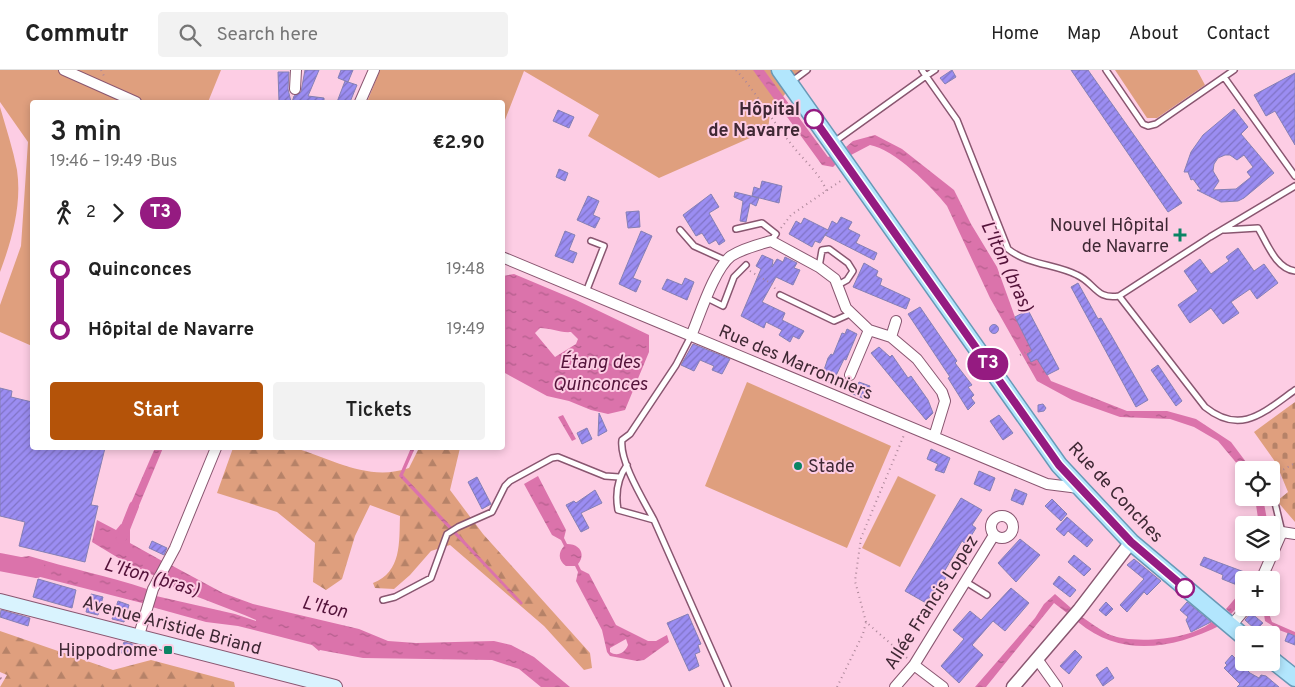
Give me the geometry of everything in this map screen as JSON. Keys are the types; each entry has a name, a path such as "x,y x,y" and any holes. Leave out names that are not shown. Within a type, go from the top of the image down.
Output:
{"main road":[{"name":"Rue de Conches","path":"785,76 1059,465 1131,542 1235,629"},
{"name":"Avenue Aristide Briand","path":"0,601 139,635 335,687"},
{"path":"1280,666 1295,678"}],"street":[{"path":"64,70 132,100"},
{"path":"295,89 296,70"},
{"path":"361,100 374,70"},
{"path":"691,336 716,276 727,261 748,246 774,237 835,279 846,308 869,330 891,337 917,359 942,392 945,401 934,437"},
{"name":"Rue des Marronniers","path":"505,258 1047,484 1079,488"},
{"path":"891,337 896,321"},
{"path":"850,375 869,330"},
{"path":"139,635 155,585 168,561 215,450"},
{"path":"1265,571 1282,532 1295,534"},
{"name":"Allée Francis Lopez","path":"895,687 914,665 994,535"},
{"path":"1013,687 1079,610 1131,542"},
{"path":"1224,620 1235,614"},
{"path":"1037,659 1057,687"},
{"path":"914,665 943,687"}],"lane":[{"path":"785,76 807,70"},
{"path":"922,70 957,120 1008,249 1015,254 1046,267 1075,274 1086,280 1101,296 1109,298 1118,296 1295,186"},
{"path":"841,157 926,76 935,70"},
{"path":"1106,70 1143,124 1148,126 1156,124 1234,70"},
{"path":"1224,77 1295,176"},
{"path":"736,229 762,222 774,237"},
{"path":"1222,230 1258,228 1280,264 1286,269 1295,271"},
{"path":"680,230 694,246 727,261"},
{"path":"586,293 604,246 591,241"},
{"path":"819,267 822,250 829,249 848,263 853,271 847,280 837,286"},
{"path":"708,298 723,306 734,277 746,265"},
{"path":"780,295 834,321 852,313"},
{"path":"1118,296 1205,408 1215,415 1232,420 1251,419 1295,390"},
{"path":"691,336 676,365 635,427 622,440 621,447 627,465 654,520 728,687"},
{"path":"383,600 403,594 431,578 447,534 492,512 505,486 536,467 558,457 605,476 619,477"},
{"path":"627,465 619,477 618,510 654,520"},
{"path":"1276,506 1282,532"},
{"path":"966,582 987,595"}],"path":[{"path":"736,70 763,102 790,143 822,179 827,192"},
{"path":"774,237 791,215 827,192 841,157"},
{"path":"746,265 752,273 772,284 780,295"},
{"path":"1020,355 1032,348"},
{"path":"838,687 863,634 866,622 856,581 861,538 908,426"},
{"path":"1280,473 1295,463"},
{"path":"866,622 914,665"}],"green space":[{"path":"0,70 221,70 209,100 30,100 30,345 0,332 0,305 21,246 28,142 0,102"},
{"path":"380,70 804,70 770,113 768,130 659,178 588,136 599,115 524,71 505,120 505,100 368,100"},
{"path":"1115,70 1197,70 1205,85 1157,118 1147,118"},
{"path":"0,107 14,154 18,196 15,222 0,272"},
{"name":"Stade","path":"747,382 891,446 847,548 705,486"},
{"path":"1295,402 1295,522 1280,504 1280,499 1288,492 1280,473 1280,461 1275,461 1254,432"},
{"path":"232,450 301,450 365,471 394,472 409,468 418,450 460,450 450,490 483,534 590,653 592,668 584,670 544,626 450,545 431,551 410,575 394,589 375,588 373,583 389,572 394,564 399,546 400,516 370,505 355,536 342,579 326,590 313,582 315,543 277,512 217,493"},
{"path":"898,476 936,495 900,567 862,548"},
{"path":"0,631 113,670 151,660 234,682 235,687 0,687 7,675 0,672"}],"water":[{"path":"753,70 764,70 828,157 833,155 838,162 833,167 822,165"},
{"path":"875,135 902,149 954,190 971,224 997,267 1015,317 1051,381 1127,411 1167,411 1196,419 1231,442 1245,461 1235,461 1218,441 1194,427 1170,419 1120,417 1072,400 1037,381 990,298 947,206 912,170 880,148 870,145 851,155 846,147 853,141"},
{"name":"Étang des Quinconces","path":"514,274 576,300 649,335 649,352 625,410 608,414 547,396 505,373 505,276","holes":["540,328 571,332 578,339 576,344 555,357 535,333"]},
{"path":"563,415 576,439 572,441 558,417"},
{"path":"154,450 162,450 133,520 125,517"},
{"path":"410,450 414,450 403,475 523,603 521,605 399,476"},
{"path":"538,476 566,530 564,538 567,544 572,544 580,550 581,557 578,564 581,570 589,574 616,625 648,641 656,641 667,635 669,642 644,660 637,661 610,656 607,652 602,630 576,581 578,572 575,566 566,566 561,561 560,554 564,546 561,540 552,535 524,484","holes":["626,639 628,645 620,653 610,652 610,648"]},
{"path":"1256,506 1264,506 1266,516 1258,516"},
{"path":"97,520 116,530 121,524 130,528 130,543 164,562 157,577 125,562 92,542"},
{"path":"29,556 132,584 147,589 150,594 146,604 13,570 15,558"},
{"path":"169,564 223,593 253,604 359,629 388,641 416,643 494,641 511,645 534,657 570,687 541,687 519,669 492,660 363,658 319,651 312,645 238,626 206,622 152,607 156,596 235,614 256,621 169,585 163,580"},
{"path":"1055,594 1071,608 1067,613 1054,603 986,687 975,687 1035,618 1044,604"},
{"path":"1235,598 1235,610 1231,614 1226,609"},
{"path":"1264,616 1270,616 1272,622 1295,632 1295,636 1280,630 1280,626 1273,626 1265,621"},
{"path":"1082,617 1108,634 1147,640 1163,639 1192,632 1205,627 1214,620 1221,625 1203,633 1167,644 1149,646 1130,645 1112,641 1095,634 1078,622"}],"building":[{"path":"305,70 319,70 308,96 324,98 324,100 293,100 294,96 301,92"},
{"path":"341,70 353,70 348,82 338,78"},
{"path":"952,70 956,77 945,84 940,78"},
{"path":"1071,70 1088,70 1182,203 1168,212"},
{"path":"278,72 289,72 288,89 291,100 279,100"},
{"path":"1295,73 1295,145 1275,111 1266,116 1254,95"},
{"path":"345,81 357,85 351,100 338,100"},
{"path":"1234,109 1248,127 1241,134 1274,173 1238,201 1221,202 1197,190 1201,190 1193,179 1191,180 1188,172 1184,172 1191,152 1203,135","holes":["1230,155 1237,160 1244,155 1253,167 1247,172 1251,177 1236,189 1213,190 1219,181 1213,171 1214,164 1218,158"]},
{"path":"558,110 574,117 569,128 553,121"},
{"path":"559,169 568,173 565,181 556,177"},
{"path":"762,181 782,186 779,203 752,196 754,187 760,189"},
{"path":"735,192 759,198 756,206 750,203 746,222 740,221 743,201 734,197"},
{"path":"711,194 719,207 709,213 725,241 719,245 716,240 709,244 702,233 696,236 683,215"},
{"path":"588,196 599,201 593,215 600,218 595,228 577,220"},
{"path":"639,211 640,227 628,228 626,212"},
{"path":"841,217 852,222 848,229 860,235 856,243 877,253 874,260 825,235 820,243 815,241 812,247 789,234 796,221 801,224 804,218 828,230 832,221 837,224"},
{"path":"565,231 575,235 569,250 577,253 573,263 555,256"},
{"path":"641,231 652,236 633,278 641,281 636,292 619,284"},
{"path":"1238,248 1254,271 1264,264 1278,283 1257,299 1250,289 1231,302 1239,313 1223,324 1211,308 1190,323 1178,305 1198,291 1184,271 1200,259 1211,274 1229,261 1226,257"},
{"path":"762,255 773,260 772,267 777,259 783,262 785,257 797,263 794,268 800,270 793,285 776,277 762,302 785,313 782,320 804,331 799,339 793,336 790,342 779,335 782,330 766,322 764,328 741,316 761,269 756,266"},
{"path":"864,263 878,271 876,276 882,279 880,285 910,299 906,309 853,287"},
{"path":"685,278 694,282 687,300 662,289 667,279 682,285"},
{"path":"1078,283 1098,319 1101,318 1148,400 1136,407 1071,287"},
{"path":"920,307 957,361 955,363 972,385 968,387 974,395 971,398 975,403 968,410 948,378 950,377 908,314"},
{"path":"1028,310 1059,369 1047,375 1037,359 1031,362 1027,354 1032,351 1015,317"},
{"path":"994,325 998,329 994,333 990,329"},
{"path":"847,329 857,334 846,360 844,359 832,384 821,379 828,358 831,354 833,355 842,333 845,334"},
{"path":"693,344 730,359 722,374 712,370 714,366 700,360 694,371 681,365"},
{"path":"879,347 890,357 892,355 908,378 911,376 928,400 933,413 926,420 871,353"},
{"path":"1158,365 1182,401 1176,406 1151,370"},
{"path":"859,382 870,386 865,399 853,394"},
{"path":"0,388 12,391 11,397 30,402 30,450 105,450 91,505 98,506 85,562 19,546 25,522 0,516"},
{"path":"1043,404 1046,408 1044,411 1038,412 1038,405"},
{"path":"599,413 607,431 598,436"},
{"path":"999,415 1013,433 1003,440 990,421"},
{"path":"587,428 592,439 582,444 577,433"},
{"path":"931,449 950,458 944,473 935,470 938,464 927,459"},
{"path":"979,471 995,478 990,491 974,484"},
{"path":"477,477 491,504 482,509 468,482"},
{"path":"1015,489 1027,494 1023,505 1011,500"},
{"path":"595,490 602,503 581,513 589,528 581,532 566,505 574,501 576,503"},
{"path":"961,498 982,510 972,525 976,528 966,544 962,541 944,572 948,574 938,591 935,589 926,603 905,591"},
{"path":"1052,499 1067,514 1061,521 1045,506"},
{"path":"1067,517 1093,540 1087,547 1068,531 1064,536 1056,529"},
{"path":"1020,539 1040,555 1016,582 998,563"},
{"path":"152,541 167,548 164,555 149,548"},
{"path":"1074,555 1091,569 1084,576 1068,562"},
{"path":"1204,557 1242,571 1235,571 1235,584 1222,579 1223,575 1200,565"},
{"path":"1134,559 1161,581 1147,595 1144,592 1127,612 1120,605 1144,579 1127,565"},
{"path":"1059,576 1076,590 1070,597 1053,584"},
{"path":"38,579 76,590 72,608 33,597"},
{"path":"1011,588 1029,603 1005,631 993,621 972,645 983,655 959,683 941,666 964,639 953,630 970,611 981,620"},
{"path":"91,594 103,597 98,615 86,612"},
{"path":"118,601 129,605 124,622 112,619"},
{"path":"1106,602 1113,609 1106,616 1099,610"},
{"path":"1187,602 1211,622 1191,632 1186,620 1188,617 1180,610"},
{"path":"1,610 30,618 28,626 0,617"},
{"path":"688,614 701,644 698,645 700,652 695,654 699,666 689,671 667,623"},
{"path":"1248,616 1255,616 1263,623 1260,626 1252,626 1245,620"},
{"path":"1288,633 1295,636 1295,645 1285,641"},
{"path":"124,642 140,646 135,657 131,654 129,657 120,652"},
{"path":"1075,650 1082,657 1069,674 1060,666"},
{"path":"1232,655 1235,658 1235,671 1248,671 1259,678 1261,675 1266,676 1279,687 1237,687 1240,684 1224,668 1227,665 1225,663"},
{"path":"1107,667 1114,678 1103,686 1096,675"}],"waterway":[{"path":"121,539 134,506"},
{"name":"L'Iton (bras)","path":"0,562 36,569"}],"bus line":[{"name":"T3","path":"814,119 1059,465 1131,542 1185,588"}],"place":[{"name":"Hôpital de Navarre","path":"814,119"},
{"name":"Nouvel Hôpital de Navarre","path":"1180,235"},
{"name":"Stade","path":"798,466"},
{"name":"Hippodrome","path":"168,650"}],"water label":[{"name":"L'Iton","path":"325,606"}]}
